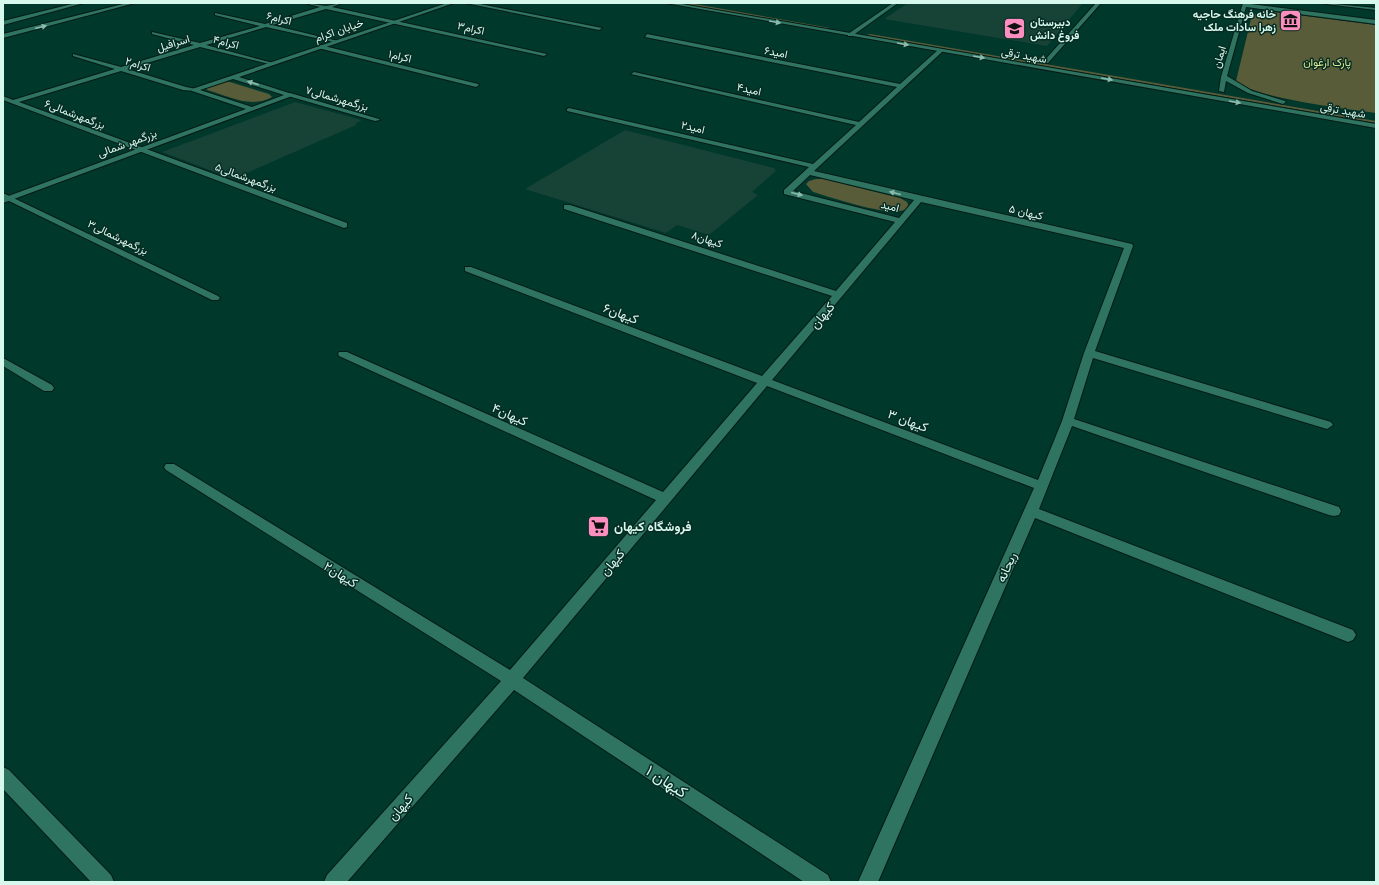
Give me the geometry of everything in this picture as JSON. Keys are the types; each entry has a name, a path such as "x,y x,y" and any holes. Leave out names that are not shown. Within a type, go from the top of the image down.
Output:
{"street":[{"path":"3,22 82,3"},
{"path":"3,36 133,3"},
{"name":"اکرام۳","path":"307,3 544,54"},
{"name":"اسرافیل","path":"12,102 340,3"},
{"name":"خیابان اکرام","path":"194,90 452,3"},
{"path":"467,3 599,28"},
{"name":"شهید ترقی","path":"668,3 1376,126"},
{"name":"شهید ترقی","path":"699,3 1069,66"},
{"path":"850,35 896,3"},
{"path":"1046,62 1099,3"},
{"path":"1326,3 1376,9"},
{"path":"1244,4 1376,22"},
{"name":"ایمان","path":"1222,91 1224,77 1244,4"},
{"name":"اکرام۶","path":"217,14 336,42"},
{"name":"اکرام۴","path":"154,33 271,64"},
{"name":"امید۶","path":"647,36 901,86"},
{"name":"اکرام۱","path":"320,47 476,84"},
{"name":"امید","path":"810,169 919,199 902,221 787,192 810,169 941,50"},
{"name":"اکرام۲","path":"75,55 185,89 194,90"},
{"name":"امید۴","path":"634,74 860,124"},
{"path":"233,77 290,94"},
{"path":"1224,77 1250,92 1283,102"},
{"path":"194,90 252,109 290,94"},
{"path":"1214,90 1230,93"},
{"name":"بزرگمهرشمالی۷","path":"290,94 378,120"},
{"path":"1237,94 1291,103"},
{"name":"بزرگمهرشمالی۶","path":"3,98 140,150"},
{"name":"بزرگمهر شمالی","path":"6,198 252,109"},
{"name":"امید۲","path":"569,110 810,169"},
{"name":"بزرگمهرشمالی۵","path":"140,150 344,225"},
{"name":"بزرگمهرشمالی۳","path":"6,198 215,298"},
{"name":"کیهان ۵","path":"919,199 1129,246"},
{"name":"کیهان۸","path":"567,207 839,294"},
{"name":"کیهان","path":"334,882 512,680 902,221"},
{"name":"ریحانه","path":"868,882 1031,511 1068,421 1089,353 1129,246"},
{"name":"کیهان۶","path":"468,269 766,381"},
{"path":"1089,353 1327,425"},
{"name":"کیهان۴","path":"343,354 666,499"},
{"path":"3,361 48,388"},
{"name":"کیهان ۳","path":"766,381 1041,486"},
{"path":"1068,421 1334,511"},
{"name":"کیهان۲","path":"170,467 512,680"},
{"path":"1031,511 1348,635"},
{"name":"کیهان ۱","path":"512,680 821,882"},
{"path":"3,776 104,882"}],"shaded area":[{"path":"908,3 1083,3 1047,46 884,19"},
{"path":"295,102 362,120 356,123 356,125 233,179 162,152"},
{"path":"625,130 774,168 776,171 752,192 758,195 709,235 677,225 666,233 525,189"}],"green space":[{"path":"676,3 689,3 830,28 824,28"},
{"name":"پارک ارغوان","path":"1266,11 1376,25 1376,113 1280,98 1261,93 1236,81 1252,15"},
{"path":"870,34 1376,121 1376,123 866,35"},
{"path":"223,82 230,82 269,94 272,97 256,102 248,102 207,90 207,88"},
{"path":"824,179 900,198 907,202 909,207 902,211 879,210 813,192 806,184 809,181"}],"place":[{"name":"خانه فرهنگ حاجیه زهرا سادات ملک","path":"1291,20"},
{"name":"دبیرستان فروغ دانش","path":"1015,28"},
{"name":"فروشگاه کیهان","path":"598,526"}]}
